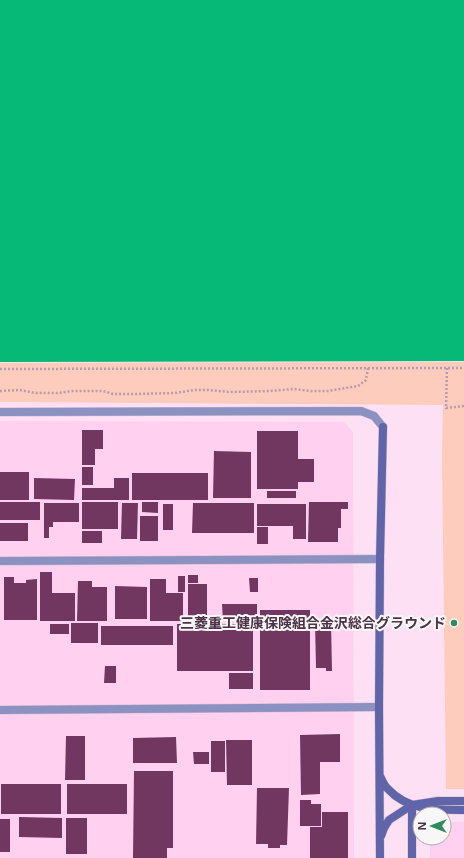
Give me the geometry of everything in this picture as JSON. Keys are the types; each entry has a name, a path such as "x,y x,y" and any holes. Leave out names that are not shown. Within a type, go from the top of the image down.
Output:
{"street":[{"path":"0,412 361,412 374,416 383,427 380,559 380,858"},
{"path":"0,561 380,559"},
{"path":"0,710 379,707"},
{"path":"379,776 387,788 395,796 412,805 438,810 464,810"},
{"path":"380,838 389,820 412,805 438,801 464,801"},
{"path":"412,805 412,858"}],"path":[{"path":"0,391 20,390 34,393 59,393 72,391 104,391 113,394 134,394 175,393 194,390 230,392 294,389 328,391 358,386 366,380 368,368"},
{"path":"447,368 446,408 464,406"},
{"path":"0,369 464,368"}],"shaded area":[{"path":"0,0 464,0 464,361 0,362"},
{"path":"464,362 464,789 446,789 442,455 443,405 0,402 0,363"},
{"path":"0,421 344,422 353,432 354,858 0,858"},
{"path":"452,822 464,822 464,858 430,858 430,846 452,846"}],"building":[{"path":"82,430 103,430 103,449 95,449 95,465 82,465"},
{"path":"257,431 298,431 298,459 314,459 314,482 298,482 298,489 257,489"},
{"path":"214,451 251,452 251,498 213,498"},
{"path":"82,467 93,467 93,485 82,485"},
{"path":"0,472 29,472 29,500 0,500"},
{"path":"132,473 208,473 208,500 132,500"},
{"path":"34,478 75,479 74,500 34,499"},
{"path":"114,478 129,478 129,500 82,500 82,488 114,488"},
{"path":"267,491 296,491 296,498 267,498"},
{"path":"0,502 40,502 40,520 0,520"},
{"path":"82,502 118,502 118,529 82,529"},
{"path":"142,502 158,502 158,513 142,512"},
{"path":"309,502 348,502 348,509 341,509 341,528 338,528 338,542 308,542"},
{"path":"44,503 79,503 79,522 53,522 53,527 49,527 49,538 44,538"},
{"path":"122,503 138,503 137,539 121,539"},
{"path":"193,503 254,503 254,533 192,533"},
{"path":"163,504 173,504 173,530 163,530"},
{"path":"257,504 306,504 306,539 293,539 293,526 257,526"},
{"path":"140,516 158,516 158,541 140,541"},
{"path":"0,523 28,523 28,541 0,541"},
{"path":"257,527 268,527 268,544 257,544"},
{"path":"82,531 102,531 102,543 82,543"},
{"path":"40,572 52,572 52,593 75,593 75,621 40,621"},
{"path":"188,575 198,575 198,583 188,583"},
{"path":"178,576 185,576 185,592 178,592"},
{"path":"4,577 14,577 14,583 26,583 26,580 37,579 37,620 4,620"},
{"path":"249,578 258,578 258,592 250,592"},
{"path":"150,579 166,579 166,593 183,593 183,621 150,621"},
{"path":"78,581 92,581 92,587 107,587 107,621 77,621"},
{"path":"188,584 207,584 207,620 188,620"},
{"path":"115,586 147,587 147,619 115,619"},
{"path":"222,604 257,604 257,620 223,621"},
{"path":"260,610 310,610 310,690 260,690"},
{"path":"331,622 332,671 326,671 326,668 316,668 315,623"},
{"path":"71,623 98,623 98,643 71,643"},
{"path":"50,624 69,624 69,634 50,634"},
{"path":"177,624 253,624 253,671 177,671"},
{"path":"101,626 173,626 173,645 101,645"},
{"path":"105,666 116,666 116,683 104,683"},
{"path":"229,673 253,673 253,689 229,689"},
{"path":"340,734 340,762 320,762 320,794 301,795 300,735"},
{"path":"66,736 85,736 85,780 65,780"},
{"path":"176,737 177,763 133,763 133,738"},
{"path":"226,740 252,740 252,785 227,785"},
{"path":"211,741 225,741 225,772 211,772"},
{"path":"193,752 209,752 209,764 194,764"},
{"path":"134,771 173,771 173,848 167,848 167,858 133,858"},
{"path":"1,784 61,784 61,814 1,814"},
{"path":"67,784 127,784 127,814 67,814"},
{"path":"257,788 289,788 287,845 280,845 280,848 268,848 268,844 256,844"},
{"path":"300,800 311,800 311,804 321,804 321,826 300,826"},
{"path":"322,812 348,812 348,858 310,858 310,827 322,827"},
{"path":"19,817 62,818 62,838 19,837"},
{"path":"66,818 87,818 87,854 66,854"},
{"path":"0,819 10,819 10,852 0,852"}],"place":[{"name":"三菱重工健康保険組合金沢総合グラウンド","path":"454,623"}]}
